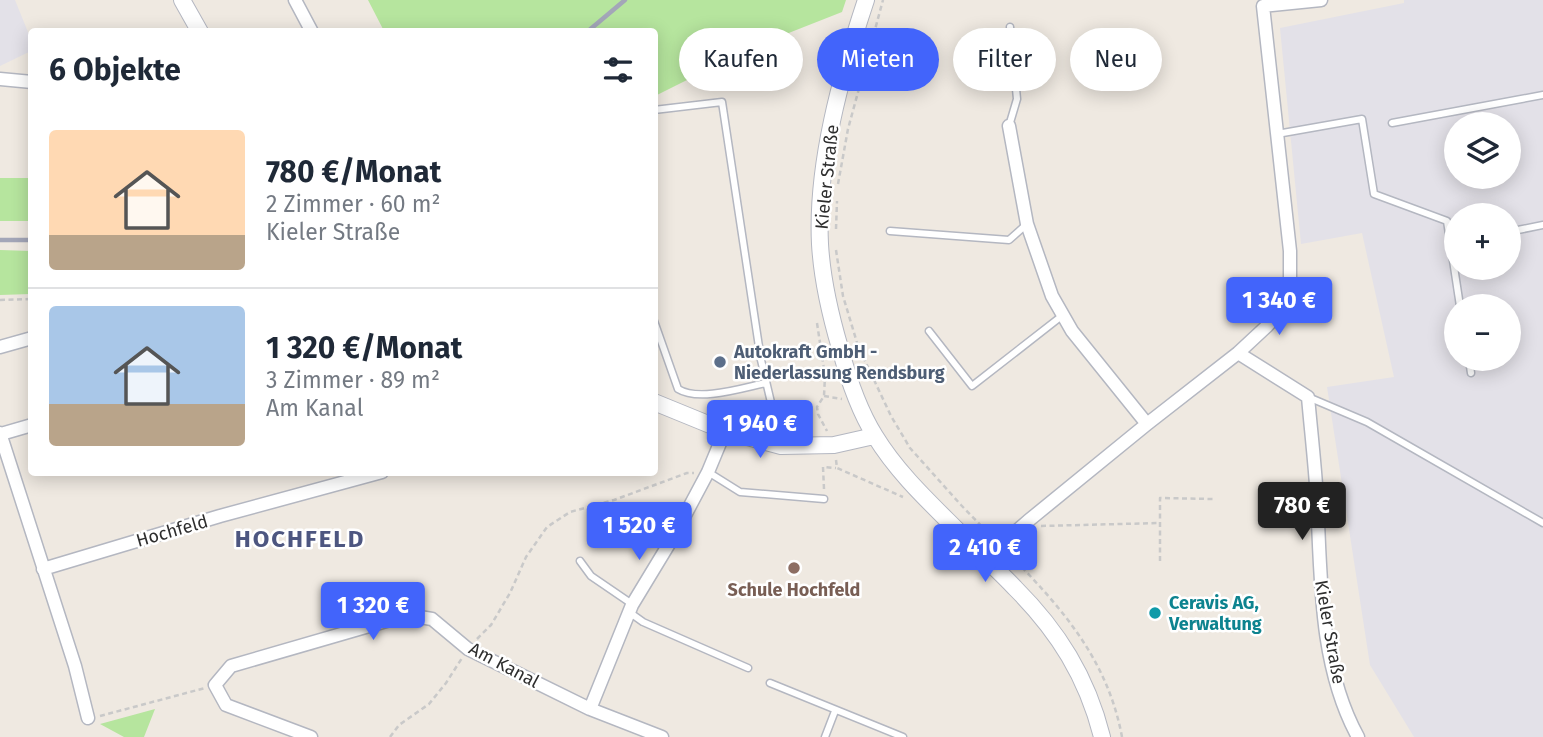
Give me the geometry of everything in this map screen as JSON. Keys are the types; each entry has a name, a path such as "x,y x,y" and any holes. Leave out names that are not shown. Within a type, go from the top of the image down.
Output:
{"main road":[{"path":"181,0 198,28"},
{"name":"Kieler Straße","path":"866,0 825,154 819,214 824,281 841,354 855,395 874,436 900,471 1015,587 1060,642 1080,674 1092,703 1101,737"},
{"path":"658,404 725,431 781,446 834,445 874,436"}],"street":[{"path":"295,0 310,28"},
{"path":"985,559 1147,424 1238,353 1283,308 1290,284 1290,251 1263,3 1321,0"},
{"path":"0,79 28,82"},
{"path":"1009,126 1027,224 1052,296 1072,331 1147,424"},
{"path":"0,347 28,339"},
{"path":"1238,353 1308,397"},
{"name":"Kieler Straße","path":"1308,397 1317,498 1320,580 1331,662 1346,715 1358,737"},
{"path":"28,426 0,434 75,666 88,718"},
{"path":"590,709 631,608 708,472 725,431"},
{"name":"Hochfeld","path":"43,569 220,516 367,476"},
{"name":"Am Kanal","path":"215,685 231,666 407,615 432,619 468,649 590,709 662,737"},
{"path":"215,685 226,705 311,737"}],"lane":[{"path":"1009,126 1017,99 1010,27"},
{"path":"1392,123 1543,95"},
{"path":"658,110 722,102 761,360 781,446"},
{"path":"1278,134 1362,119 1374,194 1447,221 1458,294"},
{"path":"890,231 1009,240 1027,224"},
{"path":"1521,229 1543,225"},
{"path":"929,331 972,386 1063,315"},
{"path":"658,332 678,389 685,394 697,395 766,383"},
{"path":"1308,397 1367,422 1543,523"},
{"path":"708,472 740,492 824,499"},
{"path":"580,561 591,576 631,608 643,622 748,668"},
{"path":"770,683 903,737"},
{"path":"825,737 835,710"}],"path":[{"path":"837,188 848,129 883,0"},
{"path":"836,202 836,229"},
{"path":"835,243 843,296 858,346 891,416 910,448 1037,583 1082,637 1105,678 1122,737"},
{"path":"0,300 28,299"},
{"path":"816,313 825,376 824,396 817,407 834,445 837,468"},
{"path":"824,499 823,467 837,468 909,500"},
{"path":"390,737 399,725 429,704 468,649 491,625 510,593 526,557 547,527 569,512 614,500 687,474 708,472"},
{"path":"1160,561 1160,498 1213,499"},
{"path":"1028,521 1038,526 1160,523"},
{"path":"88,718 215,685"}],"shaded area":[{"path":"0,0 15,0 28,32 28,52 0,66"},
{"path":"1404,0 1543,0 1543,737 1414,737 1370,665 1327,387 1394,377 1362,233 1301,244 1280,28 1404,3"}],"green space":[{"path":"368,0 846,0 842,12 801,28 679,28 679,84 658,94 658,28 382,28"},
{"path":"0,178 28,178 28,221 0,221"},
{"path":"0,250 28,251 28,294 0,295"},
{"path":"155,709 144,737 124,737 100,724"}],"railway":[{"path":"592,28 625,0"},
{"path":"0,240 28,240"}],"place":[{"name":"Autokraft GmbH - Niederlassung Rendsburg","path":"720,362"},
{"name":"Schule Hochfeld","path":"794,568"},
{"name":"Ceravis AG, Verwaltung","path":"1155,613"}],"district":[{"name":"HOCHFELD","path":"300,539"}]}
